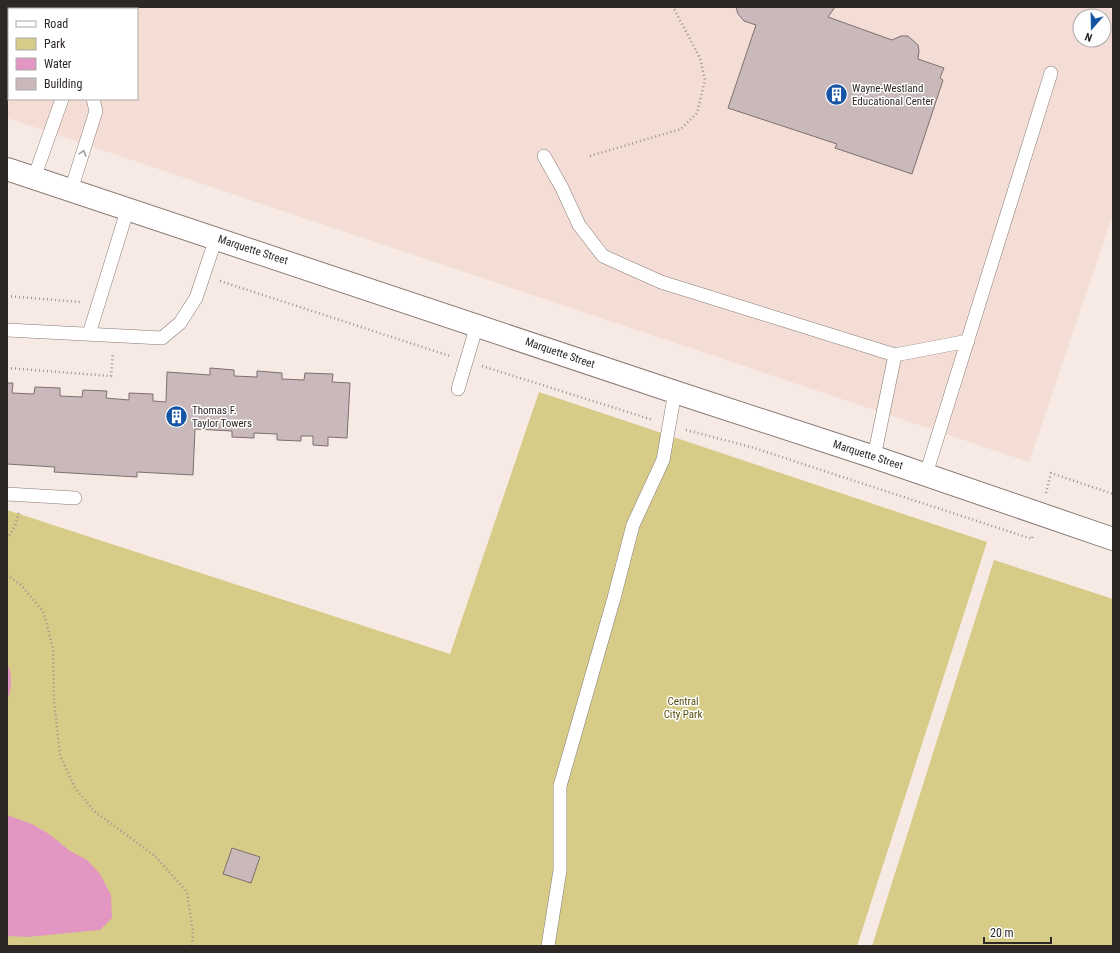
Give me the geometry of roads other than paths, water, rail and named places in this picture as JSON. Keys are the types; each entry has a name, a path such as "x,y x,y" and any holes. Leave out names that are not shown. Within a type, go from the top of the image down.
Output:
{"street":[{"name":"Marquette Street","path":"7,169 128,208 675,392 926,474 1113,539"}],"lane":[{"path":"926,474 1051,73"},
{"path":"34,178 62,100"},
{"path":"71,190 96,111 93,100"},
{"path":"544,156 580,225 603,256 661,282 895,355 968,341"},
{"path":"89,334 128,208"},
{"path":"7,330 162,338 180,323 196,298 216,238"},
{"path":"458,389 477,325"},
{"path":"874,457 895,355"},
{"path":"548,946 560,870 560,786 614,598 633,525 663,460 675,392"},
{"path":"7,494 75,498"}],"water":[{"path":"7,664 11,682 7,700"},
{"path":"7,815 32,824 49,834 70,851 87,860 100,874 111,895 112,918 100,930 27,937 7,936"}],"place":[{"name":"Wayne-Westland Educational Center","path":"836,94"},
{"name":"Thomas F. Taylor Towers","path":"177,416"}],"park label":[{"name":"Central City Park","path":"683,707"}]}
